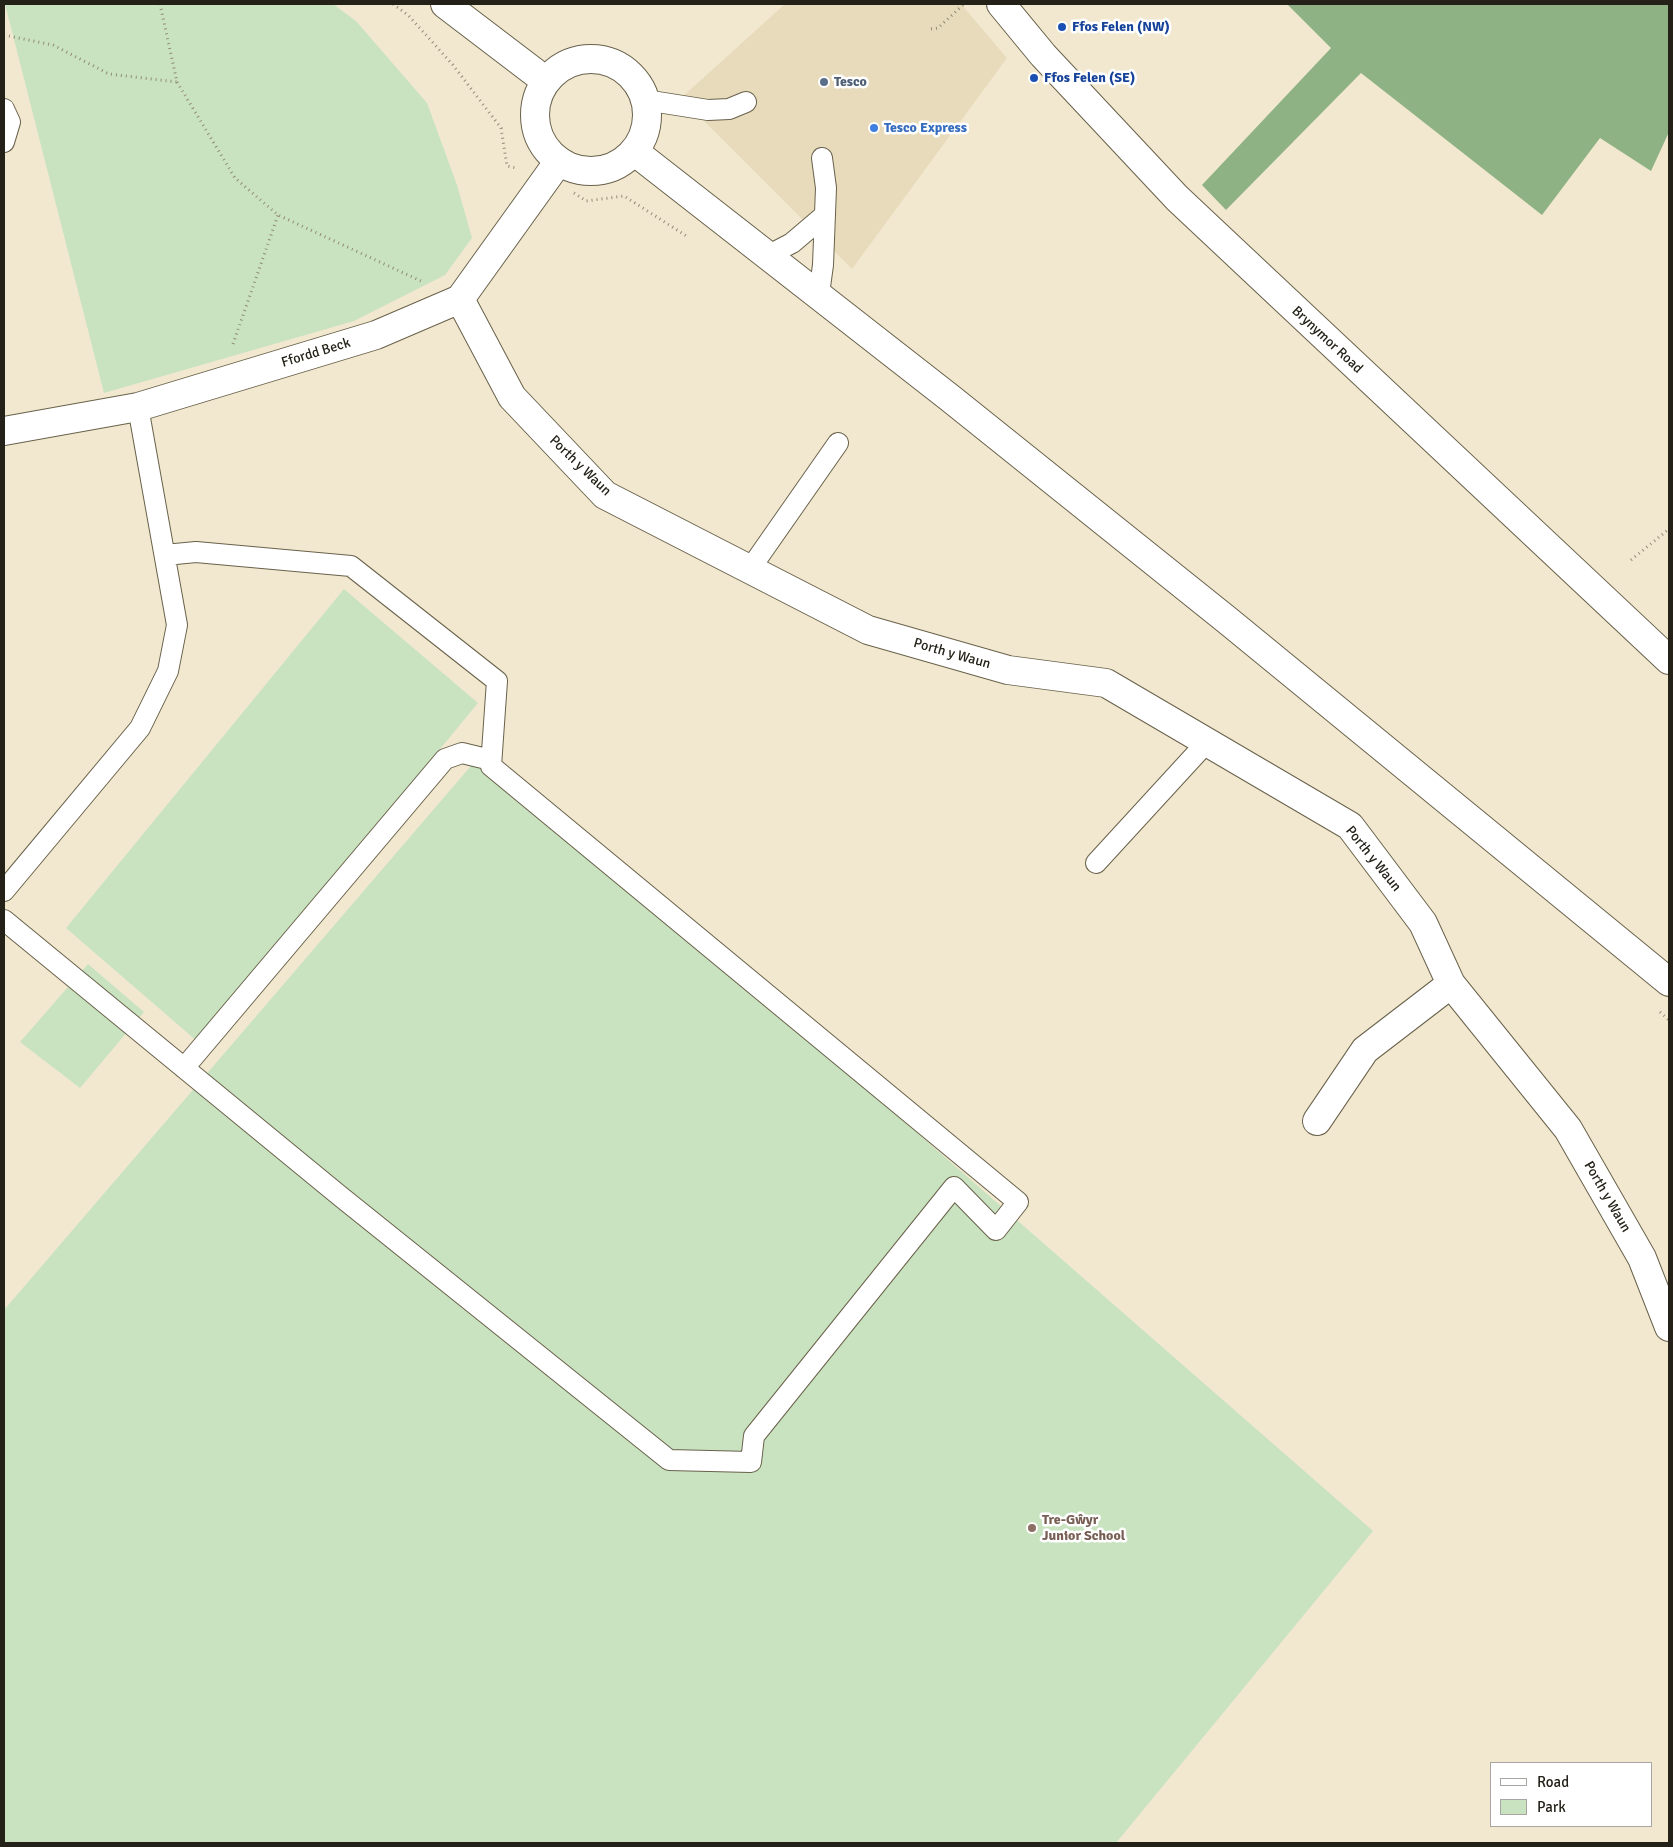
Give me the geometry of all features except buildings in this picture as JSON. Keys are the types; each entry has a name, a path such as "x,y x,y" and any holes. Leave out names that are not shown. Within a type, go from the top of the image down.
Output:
{"street":[{"path":"445,4 546,81"},
{"name":"Brynymor Road","path":"1001,4 1043,55 1177,198 1669,660"},
{"path":"593,59 610,62 626,71 638,84 645,100 648,118 644,136 635,152 622,163 607,170 590,172 574,169 553,170 546,149 537,133 535,115 538,97 546,81 559,69 575,61 593,59"},
{"path":"635,152 819,294 1227,620 1669,982"},
{"path":"460,299 553,170"},
{"name":"Ffordd Beck","path":"4,432 138,407 376,335 460,299"},
{"name":"Porth y Waun","path":"460,299 512,397 605,495 868,630 1008,670 1106,683 1350,826 1423,923 1451,984 1568,1129 1642,1258 1669,1327"},
{"path":"1316,1120 1366,1050 1451,984"}],"lane":[{"path":"645,100 708,110 729,109 746,102"},
{"path":"4,109 10,122 4,142"},
{"path":"819,294 823,265 826,188 822,158"},
{"path":"769,255 792,242 825,215"},
{"path":"4,891 140,728 168,671 177,625 138,407"},
{"path":"750,569 838,443"},
{"path":"4,920 669,1460 751,1462 754,1436 954,1187 996,1230 1018,1202 491,766 497,681 351,566 196,552 165,555"},
{"path":"1096,863 1207,742"},
{"path":"184,1068 445,758 462,753 491,760"}],"path":[{"path":"160,4 177,82 235,178 278,215 460,299"},
{"path":"393,4 408,15 453,65 501,128 507,166 553,170 586,201 624,196 692,239"},
{"path":"931,29 938,28 964,4"},
{"path":"4,35 53,45 109,74 177,82"},
{"path":"220,382 278,215"},
{"path":"1630,560 1669,529"},
{"path":"1655,1008 1669,1020"}],"shaded area":[{"path":"785,4 961,4 1007,58 852,269 681,98"}],"green space":[{"path":"5,4 333,4 356,21 427,103 457,185 472,238 445,275 354,321 104,393"},
{"path":"1287,4 1669,4 1669,132 1651,171 1600,138 1542,215 1361,73 1226,210 1202,185 1331,48"},
{"path":"344,589 478,703 198,1042 66,928"},
{"path":"482,753 1373,1531 1116,1843 4,1843 4,1310"},
{"path":"88,964 144,1012 80,1088 20,1042"}],"place":[{"name":"Ffos Felen (NW)","path":"1062,27"},
{"name":"Ffos Felen (SE)","path":"1034,78"},
{"name":"Tesco","path":"824,82"},
{"name":"Tesco Express","path":"874,128"},
{"name":"Tre-Gŵyr Junior School","path":"1032,1528"}]}
